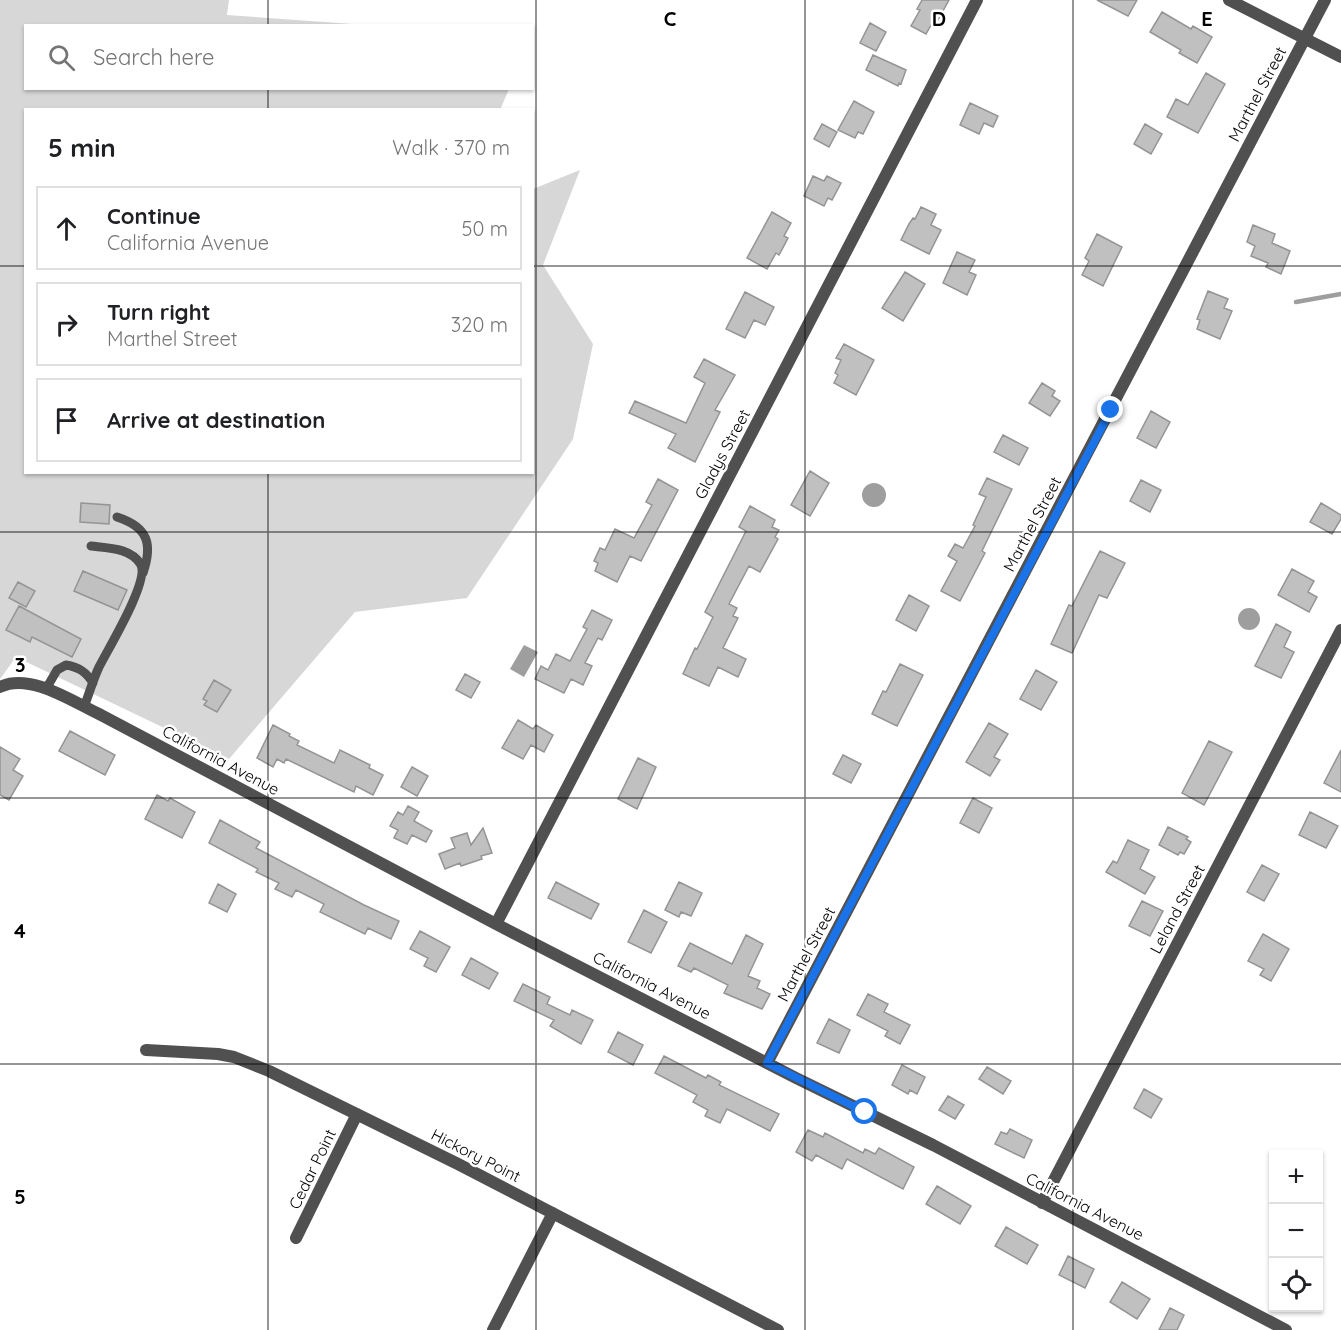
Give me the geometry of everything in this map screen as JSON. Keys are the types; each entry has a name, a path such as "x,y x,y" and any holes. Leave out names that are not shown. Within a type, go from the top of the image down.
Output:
{"street":[{"name":"Gladys Street","path":"496,924 977,0"},
{"path":"1229,0 1341,57"},
{"name":"Marthel Street","path":"767,1063 1325,0"},
{"name":"Leland Street","path":"1042,1203 1341,630"},
{"name":"California Avenue","path":"0,687 15,682 27,682 84,706 496,924 933,1145 1286,1330"},
{"name":"Hickory Point","path":"146,1050 218,1054 269,1071 553,1213 756,1325 778,1330"},
{"name":"Cedar Point","path":"296,1238 357,1114"},
{"path":"493,1330 553,1213"}],"lane":[{"path":"84,706 138,591 149,553 149,543 139,528 117,517"},
{"path":"91,546 122,550 134,557 142,567 142,576"},
{"path":"46,689 57,670 66,664 76,666 87,674 93,683"}],"shaded area":[{"path":"0,0 229,0 227,15 352,24 24,24 24,90 509,90 501,108 24,108 24,474 534,474 534,189 580,170 543,265 593,344 573,439 467,598 355,612 229,759 16,657 0,679"},
{"path":"874,483 883,486 886,495 883,504 874,507 865,504 862,495 865,486"},
{"path":"1249,608 1257,611 1260,619 1257,627 1249,630 1241,627 1238,619 1241,611"},
{"path":"524,645 538,652 524,677 510,669"}],"building":[{"path":"922,0 949,0 938,20 935,18 926,34 911,26 920,10 917,9"},
{"path":"1097,0 1137,0 1128,16"},
{"path":"1162,12 1191,29 1193,26 1212,37 1197,63 1179,53 1181,50 1150,32"},
{"path":"870,23 886,32 876,51 860,43"},
{"path":"873,55 906,70 901,84 899,83 898,86 866,70"},
{"path":"1206,73 1225,84 1198,133 1167,117 1176,99 1188,105"},
{"path":"854,101 874,112 863,134 858,132 855,138 838,130"},
{"path":"970,103 998,116 993,127 984,123 979,134 960,125"},
{"path":"822,124 837,132 829,147 814,139"},
{"path":"1145,124 1162,134 1151,154 1134,144"},
{"path":"813,176 824,181 827,176 841,183 832,200 828,198 824,206 804,196"},
{"path":"921,207 936,214 931,225 941,230 929,254 901,240"},
{"path":"772,212 791,223 784,236 788,238 779,255 776,253 767,269 747,258"},
{"path":"1253,225 1275,234 1272,243 1290,251 1281,274 1266,267 1268,263 1251,256 1255,246 1247,242"},
{"path":"1097,234 1122,247 1103,286 1082,275 1089,261 1085,258"},
{"path":"957,252 975,260 969,272 976,275 967,295 943,283"},
{"path":"905,272 925,284 903,321 882,308"},
{"path":"1208,291 1228,299 1224,308 1232,311 1220,339 1197,329 1200,320 1197,319"},
{"path":"745,292 774,307 765,325 754,320 745,338 726,329"},
{"path":"844,344 874,360 856,395 834,383 838,375 835,373 841,360 836,358"},
{"path":"704,359 735,375 715,410 720,412 695,462 668,448 676,434 629,413 635,401 686,423 705,383 694,377"},
{"path":"1042,383 1055,391 1052,396 1060,401 1050,416 1029,403"},
{"path":"1151,411 1170,422 1156,448 1137,438"},
{"path":"1003,435 1028,448 1019,465 994,452"},
{"path":"810,471 829,483 810,516 791,505"},
{"path":"987,478 1012,489 982,551 985,553 960,601 941,591 957,561 948,556 955,544 963,548 975,526 973,525 986,497 979,494"},
{"path":"658,479 678,490 641,561 630,556 617,582 595,571 598,563 594,561 600,548 605,550 615,529 634,538 652,505 646,502"},
{"path":"1141,480 1161,490 1150,512 1130,501"},
{"path":"81,503 110,505 109,524 80,522"},
{"path":"1321,503 1341,515 1332,534 1310,522"},
{"path":"750,506 775,520 772,527 779,530 775,537 778,539 760,572 749,566 729,604 737,608 733,616 738,618 723,648 746,659 738,677 718,667 709,686 683,674 713,617 705,612 746,531 739,527"},
{"path":"1100,551 1125,563 1107,598 1099,595 1072,653 1051,644 1069,605 1072,606"},
{"path":"1292,569 1314,581 1308,592 1317,597 1309,612 1278,595"},
{"path":"83,571 127,590 118,610 74,591"},
{"path":"18,582 35,591 26,607 9,598"},
{"path":"909,595 929,606 916,631 896,620"},
{"path":"19,606 81,639 72,657 32,637 30,642 6,630"},
{"path":"592,610 612,620 602,640 598,638 585,663 592,666 583,685 571,679 564,693 535,679 541,666 548,670 556,654 570,661 587,629 583,627"},
{"path":"1276,624 1291,632 1284,647 1294,652 1281,678 1255,666"},
{"path":"900,664 923,675 897,726 872,714"},
{"path":"1036,670 1057,682 1041,710 1020,699"},
{"path":"465,674 480,682 471,698 456,690"},
{"path":"214,680 231,690 217,712 204,705 207,701 203,699"},
{"path":"518,720 533,729 536,725 553,735 544,752 531,745 523,759 502,748"},
{"path":"989,723 1008,734 994,757 1000,760 990,776 966,762"},
{"path":"273,725 299,741 297,745 334,763 340,750 370,765 369,768 383,775 373,795 356,786 354,792 286,759 284,763 277,759 273,767 257,758"},
{"path":"70,731 115,755 105,775 59,751"},
{"path":"1209,741 1232,752 1204,805 1182,793"},
{"path":"0,747 20,759 13,770 23,776 9,800 0,795"},
{"path":"1341,750 1341,792 1324,783"},
{"path":"843,755 861,764 851,783 833,774"},
{"path":"638,758 656,767 637,809 618,799"},
{"path":"412,767 428,776 417,796 401,787"},
{"path":"157,795 168,801 170,798 195,812 182,838 145,819"},
{"path":"973,798 992,808 979,833 960,823"},
{"path":"408,806 419,812 414,821 432,831 426,842 412,835 407,844 394,838 398,830 390,826 398,812 403,815"},
{"path":"1310,812 1338,826 1326,848 1299,835"},
{"path":"220,820 260,842 256,848 399,921 391,939 368,928 365,934 320,912 324,904 296,890 292,897 275,889 279,883 256,872 258,869 209,843"},
{"path":"1168,827 1188,837 1186,839 1191,842 1184,854 1180,852 1178,855 1159,845"},
{"path":"483,828 492,853 481,856 482,859 461,866 460,863 445,869 439,854 455,848 451,838 467,833 471,845"},
{"path":"1128,840 1149,850 1140,869 1155,877 1145,894 1106,872 1113,861 1117,863"},
{"path":"1262,865 1279,874 1264,901 1247,892"},
{"path":"556,882 599,904 591,919 548,898"},
{"path":"679,882 702,893 691,916 681,912 679,917 665,910"},
{"path":"218,884 236,894 227,912 209,903"},
{"path":"1142,901 1163,911 1150,936 1129,926"},
{"path":"644,910 667,922 651,953 628,942"},
{"path":"420,931 450,947 436,972 424,966 428,958 410,949"},
{"path":"1263,934 1289,949 1271,981 1260,975 1264,969 1248,961"},
{"path":"746,935 763,944 748,976 760,981 757,988 770,994 762,1009 724,993 728,985 694,968 691,972 678,966 690,943 732,964"},
{"path":"471,958 498,973 489,989 462,975"},
{"path":"523,984 550,997 547,1004 570,1015 572,1010 593,1020 581,1044 550,1026 554,1020 514,1001"},
{"path":"868,994 888,1004 884,1012 910,1025 900,1044 885,1036 888,1031 857,1015"},
{"path":"829,1019 850,1030 839,1053 817,1043"},
{"path":"618,1032 643,1045 633,1065 608,1052"},
{"path":"664,1056 706,1078 708,1075 721,1082 719,1085 779,1114 770,1131 727,1109 720,1123 705,1116 708,1110 693,1102 697,1095 655,1073"},
{"path":"902,1065 925,1077 917,1094 910,1090 908,1094 892,1085"},
{"path":"987,1067 1011,1081 1003,1094 979,1079"},
{"path":"1144,1089 1162,1099 1151,1118 1134,1108"},
{"path":"948,1096 964,1105 955,1119 939,1110"},
{"path":"1010,1129 1032,1140 1024,1158 995,1144 1001,1132 1007,1134"},
{"path":"808,1130 823,1137 825,1133 863,1153 865,1149 875,1154 879,1148 914,1167 903,1189 847,1159 842,1169 816,1155 812,1161 796,1152"},
{"path":"937,1186 971,1206 960,1224 926,1204"},
{"path":"1006,1227 1038,1245 1027,1264 995,1246"},
{"path":"1068,1256 1094,1269 1085,1288 1059,1275"},
{"path":"1122,1282 1150,1299 1137,1319 1110,1302"},
{"path":"1170,1308 1184,1315 1177,1330 1159,1330"}],"waterway":[{"path":"1296,302 1341,294"}],"route":[{"path":"865,1112 767,1063 1111,410"}]}
